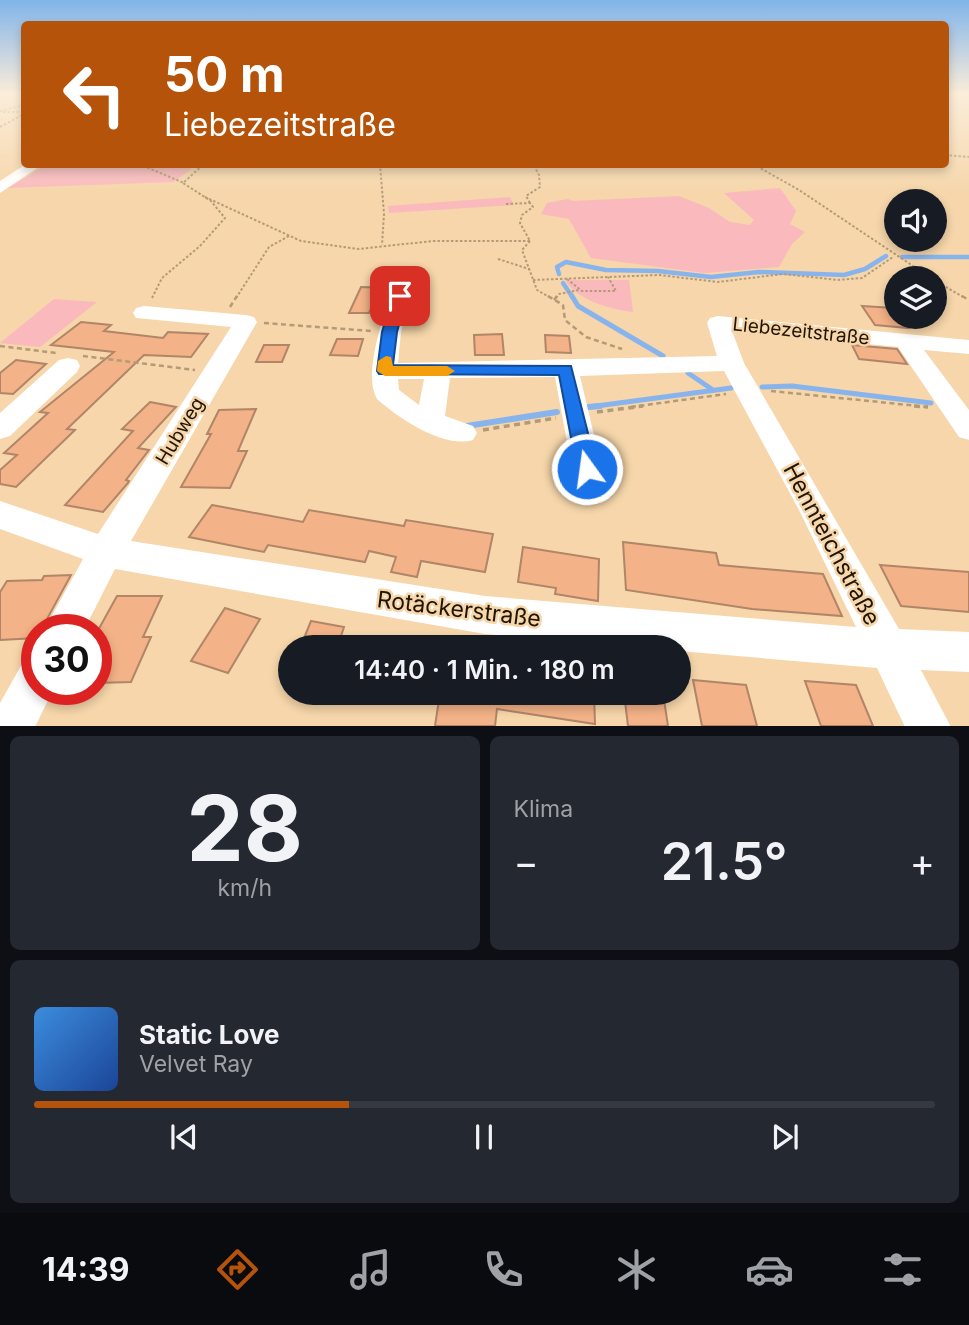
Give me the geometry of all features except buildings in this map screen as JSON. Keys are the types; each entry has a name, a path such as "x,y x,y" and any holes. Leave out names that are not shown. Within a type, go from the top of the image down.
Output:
{"street":[{"path":"0,188 30,168"},
{"path":"400,296 390,332 385,371 386,393 406,411 430,423 463,433"},
{"path":"144,313 234,321"},
{"name":"Hubweg","path":"73,614 106,552 215,373 234,321"},
{"name":"Liebezeitstraße","path":"741,377 718,323 969,347"},
{"path":"906,342 969,430"},
{"path":"0,429 68,358"},
{"name":"Liebezeitstraße","path":"385,371 654,366 741,377"},
{"path":"566,369 587,469"},
{"path":"430,423 438,371"},
{"name":"Hennteichstraße","path":"741,377 929,726"},
{"name":"Rotäckerstraße","path":"0,515 106,552 485,615 887,649 969,652"},
{"path":"11,726 23,705"}],"path":[{"path":"949,155 969,157"},
{"path":"144,313 162,278 200,246 225,218 205,197 184,183 148,168"},
{"path":"184,183 200,168"},
{"path":"380,168 384,214 382,246"},
{"path":"530,241 520,223 522,215 533,207 526,197 540,187 535,168"},
{"path":"759,168 847,222 909,266"},
{"path":"205,197 301,241 358,248 433,242 530,241"},
{"path":"506,204 530,202"},
{"path":"289,236 270,247 259,260 234,321 390,332"},
{"path":"530,241 522,250 537,290 563,305 565,320 586,337 624,350 654,366"},
{"path":"533,280 659,275 718,282 783,275 836,280 862,278 893,257"},
{"path":"498,259 529,269"},
{"path":"567,279 573,287 593,293 616,291 608,277"},
{"path":"947,287 969,300"},
{"path":"554,300 563,293 582,290"},
{"path":"0,346 68,358 215,373"},
{"path":"463,433 574,415 741,377 786,391 953,409"}],"shaded area":[{"path":"41,168 192,168 174,182 8,188"},
{"path":"780,188 796,211 790,224 805,232 792,244 779,267 704,273 591,258 569,219 541,214 547,203 568,199 573,201 679,196 709,208 730,222 750,225 754,220 724,193"},
{"path":"510,197 514,205 389,213 388,206"},
{"path":"565,280 629,280 633,312 614,309 586,299"},
{"path":"54,299 97,302 40,347 0,343"}],"waterway":[{"path":"559,274 557,267 566,262 606,270 658,271 711,277 759,272 844,275 865,269 886,256"},
{"path":"902,257 969,257"},
{"path":"563,283 573,298"},
{"path":"572,296 578,306 663,356"},
{"path":"688,373 713,390"},
{"path":"762,387 792,386 931,403"},
{"path":"600,406 589,407 731,388"},
{"path":"467,426 557,412"}],"slow traffic":[{"path":"386,361 385,371 447,371"}],"route":[{"path":"400,296 390,332 385,371 566,369 587,469"}]}
